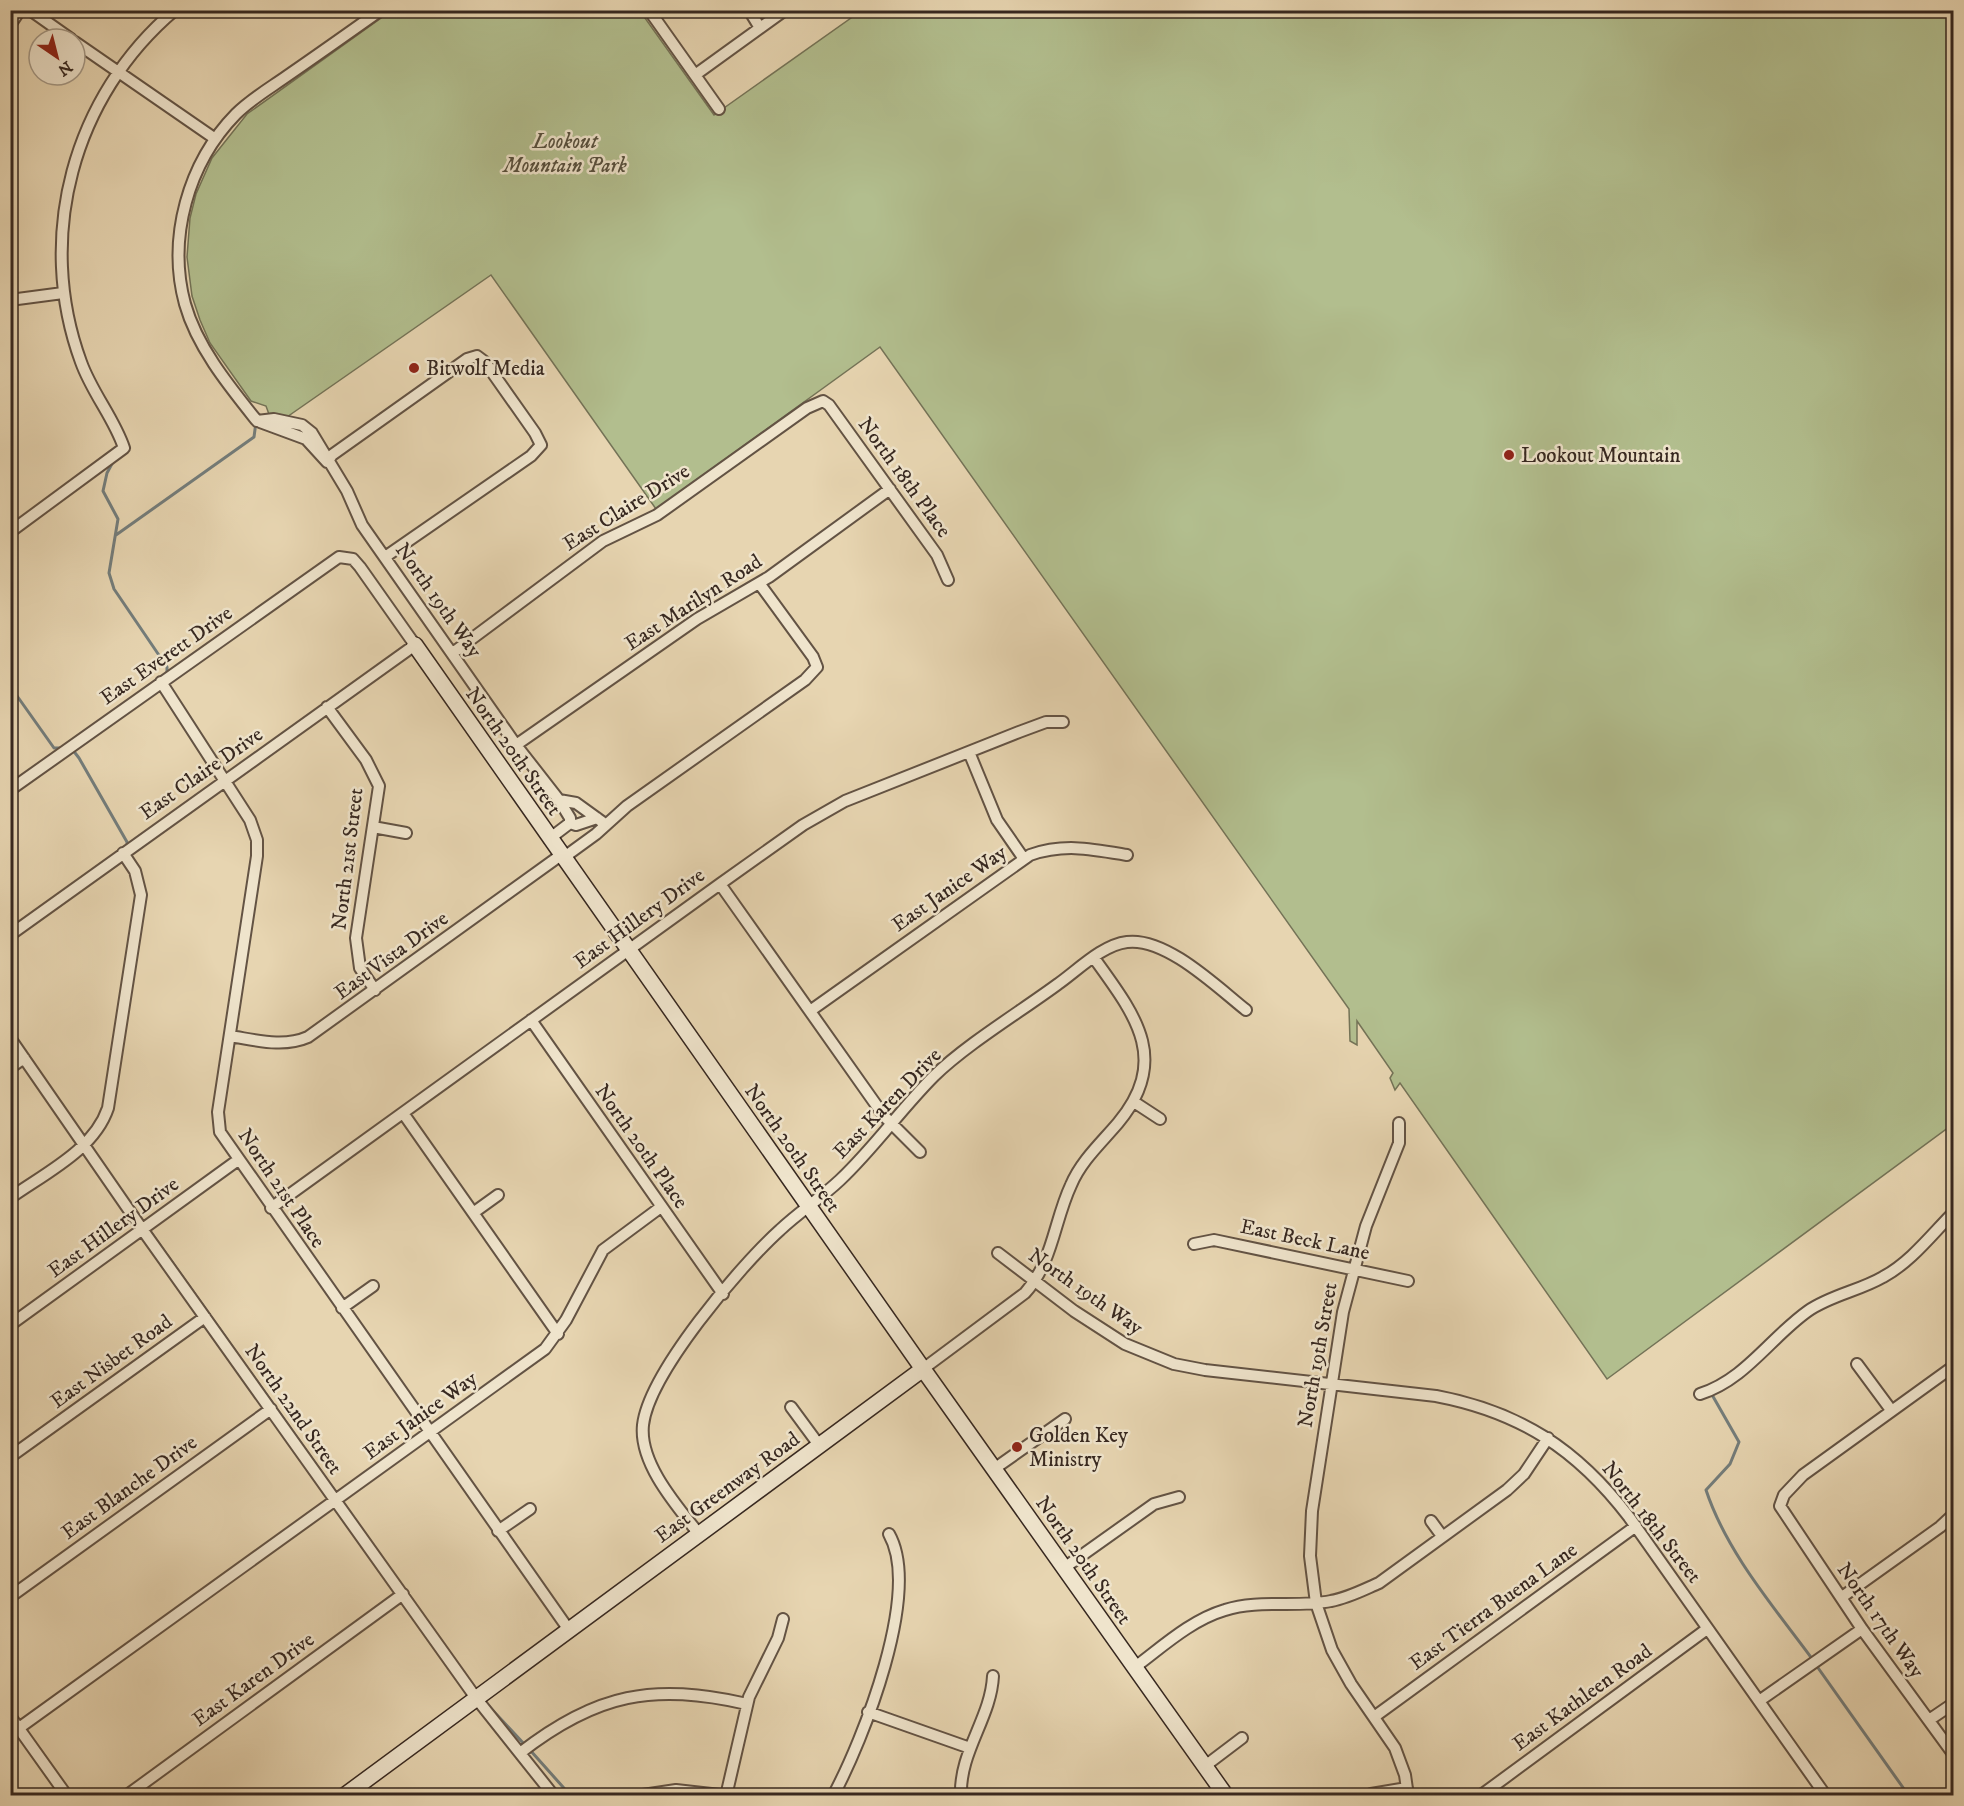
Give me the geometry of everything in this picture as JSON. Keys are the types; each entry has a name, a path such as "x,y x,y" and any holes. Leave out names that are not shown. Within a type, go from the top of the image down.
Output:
{"street":[{"path":"10,25 20,10"},
{"path":"30,10 54,27"},
{"path":"10,532 124,448 81,363 71,331 63,293 60,239 67,185 88,124 118,71 157,26 175,10"},
{"path":"87,50 214,138 237,112 381,10"},
{"path":"649,10 719,109"},
{"path":"749,10 760,28"},
{"path":"695,75 785,10"},
{"name":"North 19th Way","path":"214,138 197,170 185,210 178,248 185,304 199,338 257,421 274,419 302,426 320,443 327,462 346,491 362,525 454,652 516,745 559,800"},
{"path":"10,300 63,293"},
{"path":"327,462 332,455 467,359 477,356 485,362 541,445 531,456 385,557"},
{"name":"North 18th Place","path":"823,401 829,405 937,555 948,580"},
{"name":"East Claire Drive","path":"454,652 603,541 657,515 807,408 823,401"},
{"name":"East Marilyn Road","path":"516,745 697,619 759,583 890,489"},
{"name":"East Everett Drive","path":"10,790 339,557 346,557"},
{"name":"North 20th Street","path":"346,557 360,567 1225,1795"},
{"name":"East Vista Drive","path":"230,1036 276,1043 296,1043 319,1031 589,839 601,821 806,680 817,667 813,657 759,583"},
{"name":"East Claire Drive","path":"10,935 415,645"},
{"name":"North 21st Place","path":"161,682 250,820 258,847 218,1122 220,1132 569,1630"},
{"name":"North 21st Street","path":"327,707 366,760 379,786 356,950 360,968 375,990"},
{"name":"East Hillery Drive","path":"272,1208 720,884 836,806 1046,722 1063,722"},
{"path":"969,752 997,820 1023,859"},
{"path":"559,800 576,803 601,821"},
{"path":"559,800 570,818 589,839"},
{"name":"East Vista Drive","path":"549,838 576,823 601,821"},
{"path":"373,827 406,833"},
{"name":"East Janice Way","path":"810,1011 1023,859 1055,847 1074,846 1127,855"},
{"path":"10,1198 85,1144 103,1123 108,1108 120,1000 141,895 135,871 123,853"},
{"path":"720,884 891,1124 920,1152"},
{"name":"East Karen Drive","path":"699,1534 649,1462 643,1446 647,1403 658,1381 723,1294 765,1245 841,1179 935,1075 1094,958 1112,946 1128,942 1158,946 1246,1010"},
{"name":"East Greenway Road","path":"344,1796 1025,1293 1043,1268 1070,1186 1079,1169 1134,1102 1143,1081 1145,1065 1142,1036 1128,1007 1094,958"},
{"name":"North 20th Place","path":"531,1020 723,1294"},
{"name":"North 22nd Street","path":"10,1038 142,1229 476,1698 554,1796"},
{"path":"10,1068 24,1058"},
{"path":"1134,1102 1160,1119"},
{"path":"403,1113 558,1334"},
{"name":"North 19th Street","path":"1399,1123 1399,1143 1375,1200 1353,1268 1331,1385 1310,1532 1316,1603 1338,1662 1395,1748 1408,1792"},
{"name":"East Hillery Drive","path":"10,1325 238,1160"},
{"path":"473,1213 498,1195"},
{"name":"East Janice Way","path":"20,1728 545,1349 558,1334 603,1250 661,1207"},
{"path":"1700,1394 1720,1385 1752,1362 1815,1306 1883,1278 1898,1268 1953,1212"},
{"name":"East Beck Lane","path":"1194,1244 1214,1240 1408,1281"},
{"name":"North 19th Way","path":"998,1253 1093,1323 1147,1355 1205,1370 1331,1385"},
{"path":"342,1308 373,1286"},
{"name":"East Nisbet Road","path":"10,1457 205,1317"},
{"path":"1857,1364 1891,1410 1953,1366"},
{"name":"North 18th Street","path":"1331,1385 1464,1401 1493,1410 1548,1438 1598,1480 1636,1526 1826,1796"},
{"path":"791,1407 819,1445"},
{"name":"East Blanche Drive","path":"10,1597 271,1409"},
{"name":"North 17th Way","path":"1891,1410 1803,1475 1784,1495 1780,1506 1862,1629 1953,1755"},
{"path":"994,1469 1065,1419"},
{"path":"1134,1667 1197,1622 1226,1610 1254,1605 1316,1603 1357,1593 1378,1582 1507,1490 1524,1474 1548,1438"},
{"path":"1064,1568 1154,1504 1179,1497"},
{"path":"498,1531 530,1509"},
{"path":"1842,1597 1940,1527 1953,1514"},
{"path":"1431,1521 1442,1536"},
{"name":"East Tierra Buena Lane","path":"1374,1717 1636,1526"},
{"path":"833,1796 849,1763 891,1642 900,1579 898,1554 889,1534"},
{"name":"East Karen Drive","path":"126,1796 403,1594"},
{"path":"636,1796 676,1790 727,1795 747,1704 778,1638 783,1619"},
{"name":"East Kathleen Road","path":"1480,1796 1707,1629"},
{"path":"1759,1701 1862,1629"},
{"path":"961,1796 960,1781 970,1748 991,1698 993,1676"},
{"path":"520,1753 578,1714 631,1697 653,1693 689,1693 747,1704"},
{"path":"1929,1720 1953,1703"},
{"path":"868,1712 970,1748"},
{"path":"10,1716 67,1796"},
{"path":"1205,1766 1242,1738"},
{"path":"1371,1794 1408,1792"}],"green space":[{"name":"Lookout Mountain Park","path":"391,11 640,11 714,115 861,11 1953,11 1953,1124 1607,1379 1400,1083 1395,1090 1390,1078 1393,1073 1357,1021 1357,1045 1350,1041 1349,1009 880,347 656,509 491,275 284,419 270,417 266,406 251,401 210,343 192,296 187,257 190,218 196,194 212,158 247,114"}],"waterway":[{"path":"116,535 254,437 256,422"},
{"path":"114,460 107,473 103,491 118,519 109,573 114,589 167,667 167,675"},
{"path":"10,686 54,748 63,748"},
{"path":"72,749 127,842 127,847"},
{"path":"125,1196 349,1511"},
{"path":"1711,1393 1739,1442 1730,1464 1706,1490 1726,1536 1739,1558 1813,1660"},
{"path":"1816,1665 1909,1796"},
{"path":"485,1702 526,1746"},
{"path":"530,1750 571,1796"}],"place":[{"name":"Bitwolf Media","path":"414,368"},
{"name":"Lookout Mountain","path":"1509,455"},
{"name":"Golden Key Ministry","path":"1017,1447"}]}
